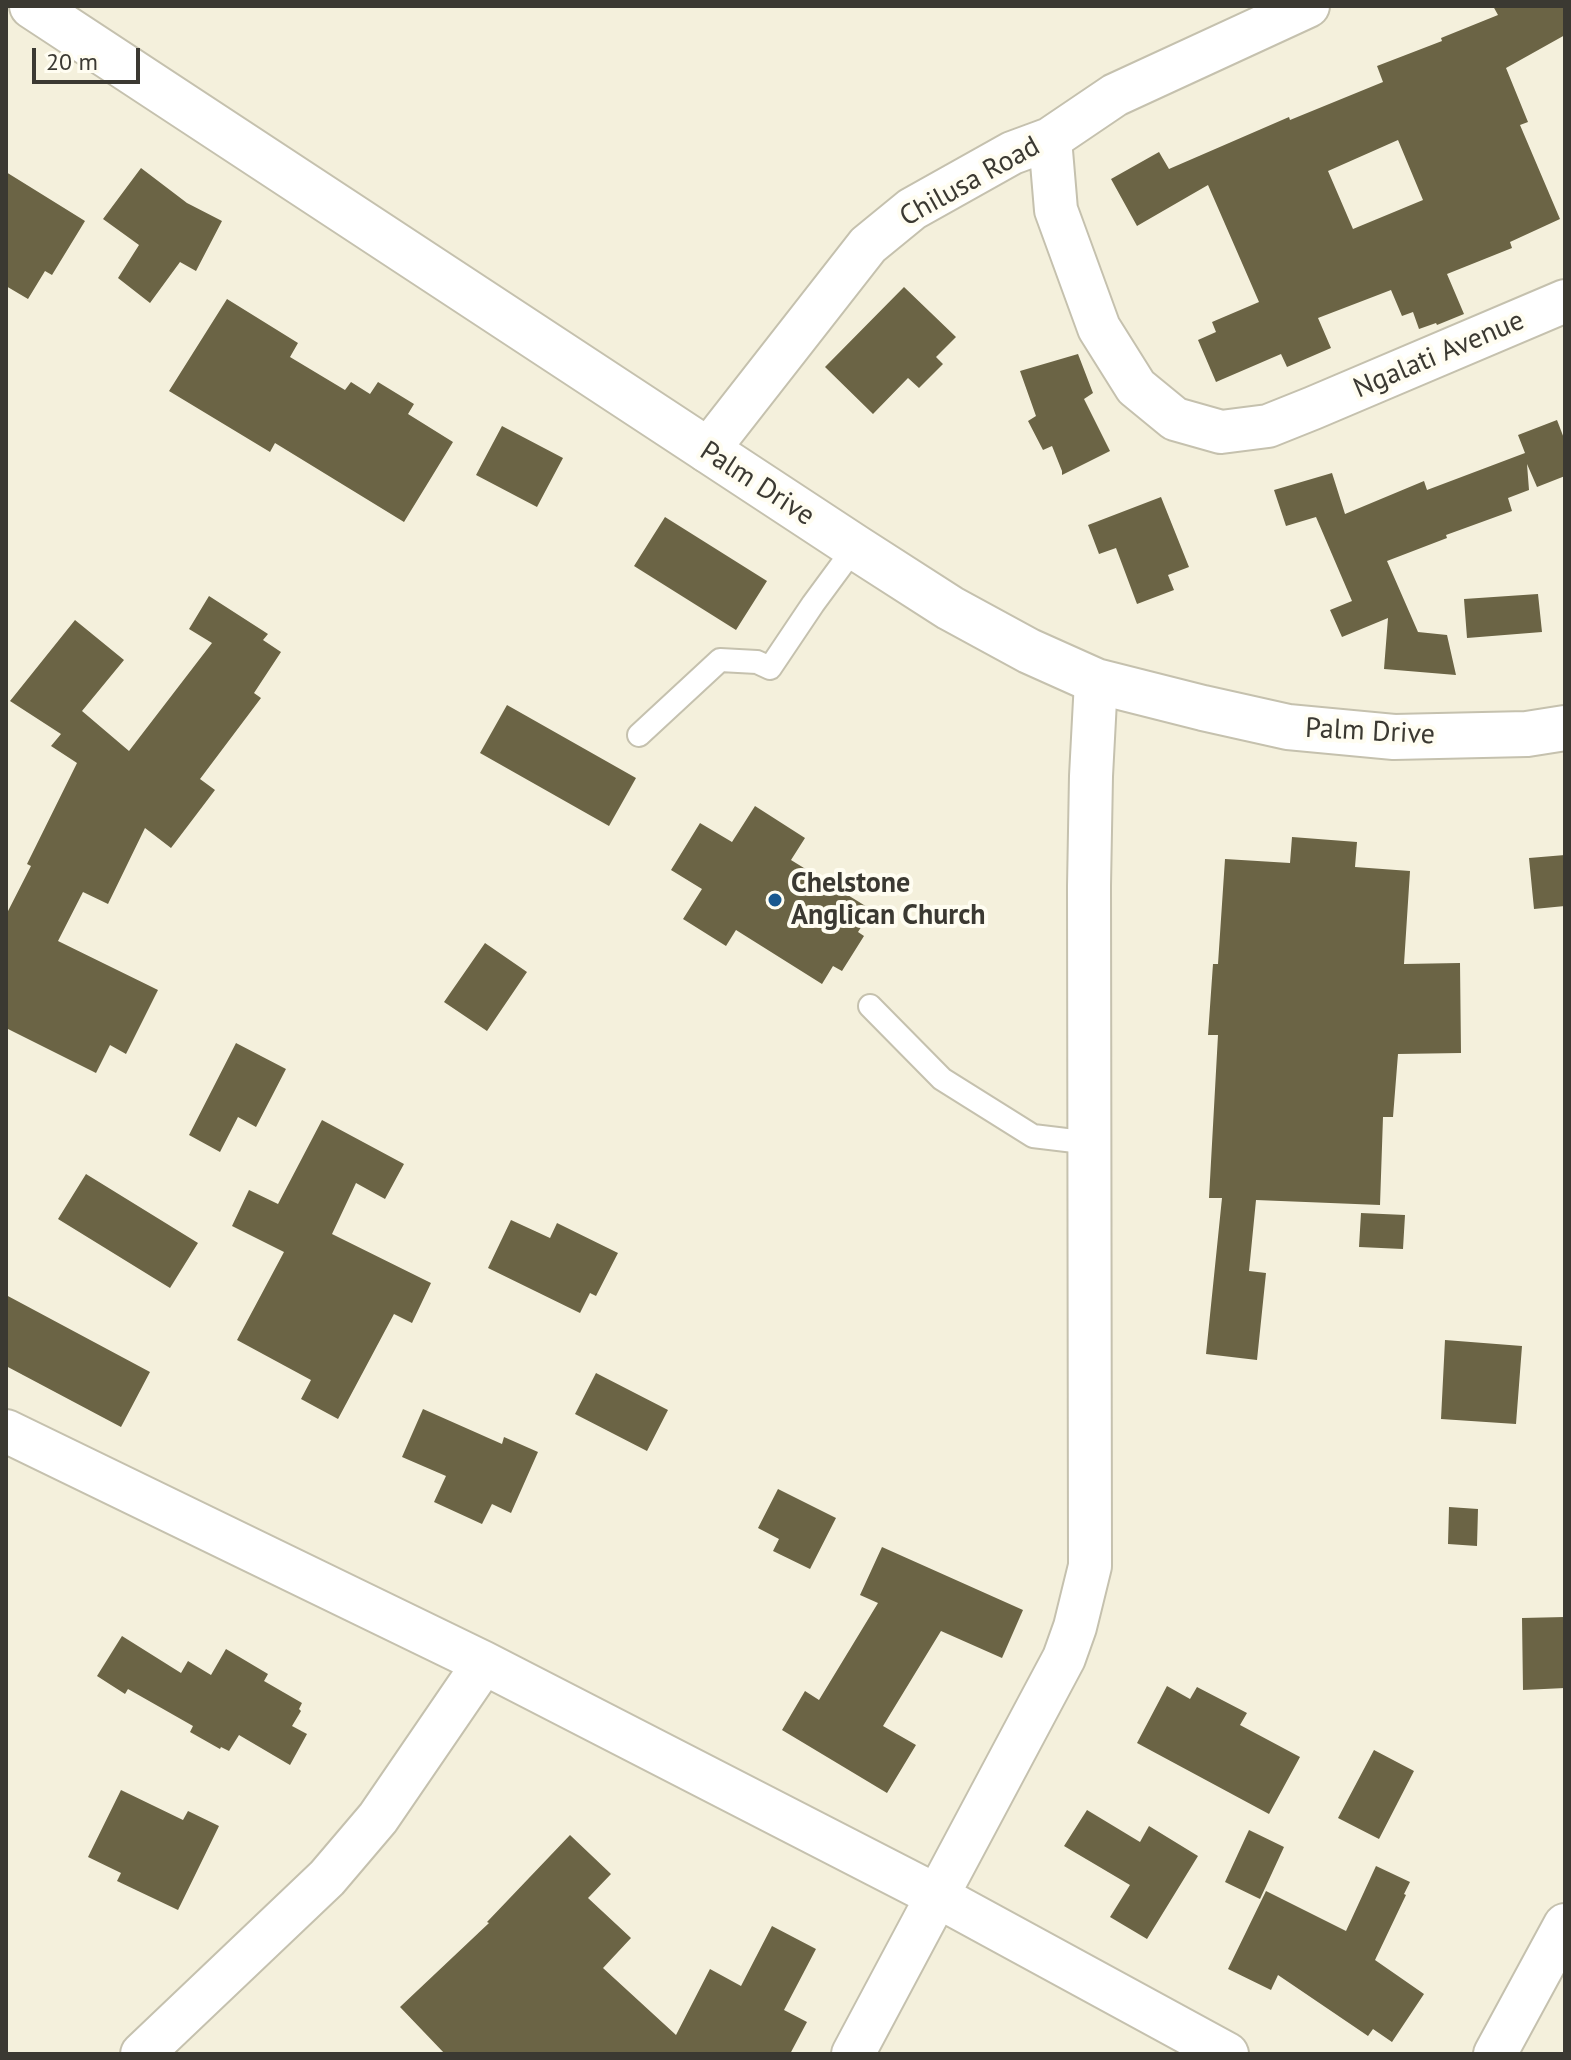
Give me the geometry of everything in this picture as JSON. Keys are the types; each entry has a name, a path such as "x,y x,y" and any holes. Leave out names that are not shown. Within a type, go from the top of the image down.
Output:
{"street":[{"name":"Palm Drive","path":"32,6 855,547 950,608 1029,651 1096,681 1203,708 1303,728 1394,737 1527,734 1565,728"},
{"name":"Chilusa Road","path":"707,451 868,245 912,209 1012,153 1050,139 1115,95 1308,6"},
{"name":"Ngalati Avenue","path":"1050,139 1056,210 1099,328 1136,387 1175,419 1221,432 1268,426 1565,301"},
{"path":"853,2054 1064,1658 1090,1566 1089,886 1096,681"},
{"path":"6,1431 484,1663 937,1896 1227,2054"},
{"path":"142,2054 327,1878 378,1818 484,1663"},
{"path":"1495,2054 1565,1925"}],"lane":[{"path":"639,735 720,660 757,662 770,668 855,547"},
{"path":"870,1006 942,1079 1033,1136 1091,1143"}],"building":[{"path":"1493,6 1565,6 1565,35 1506,68 1528,122 1520,125 1560,219 1510,242 1512,248 1447,274 1464,314 1419,329 1413,312 1402,316 1391,290 1318,318 1331,348 1287,367 1281,354 1216,382 1198,340 1216,332 1212,322 1259,302 1208,185 1137,226 1111,179 1159,152 1169,169 1289,117 1290,120 1383,82 1377,66 1498,15","holes":["1398,140 1423,200 1353,229 1328,171"]},
{"path":"141,168 187,203 222,221 196,271 180,262 150,303 118,278 139,245 103,219"},
{"path":"6,172 85,221 52,275 45,271 28,299 6,286"},
{"path":"904,287 956,337 936,357 943,364 919,388 908,378 873,414 825,367"},
{"path":"227,299 298,343 290,357 345,390 351,382 370,394 378,382 414,404 408,414 453,442 404,522 275,443 270,452 169,391"},
{"path":"1078,354 1093,393 1084,399 1110,451 1062,475 1052,446 1043,450 1028,421 1036,416 1020,371"},
{"path":"1557,420 1565,441 1565,476 1537,487 1527,464 1529,490 1508,498 1512,511 1387,561 1418,632 1447,635 1456,675 1384,669 1388,618 1342,637 1330,610 1352,601 1316,517 1286,526 1274,490 1332,473 1345,514 1424,481 1427,490 1525,453 1518,435"},
{"path":"502,426 563,458 537,507 476,475"},
{"path":"1161,497 1189,567 1168,575 1174,590 1137,604 1116,548 1099,554 1088,525"},
{"path":"665,517 767,581 736,630 634,566"},
{"path":"1538,594 1542,632 1467,638 1464,599"},
{"path":"209,596 268,634 263,640 281,652 254,693 261,698 200,779 215,790 171,848 145,828 108,904 83,892 58,941 158,990 126,1054 110,1045 96,1073 6,1028 6,915 31,866 27,864 77,763 51,746 61,734 10,701 75,620 124,660 82,711 129,751 212,643 189,629"},
{"path":"507,705 636,778 609,826 480,753"},
{"name":"Chelstone Anglican Church","path":"755,806 805,838 791,860 872,910 858,932 864,936 842,971 833,966 822,984 736,930 726,946 683,919 702,889 671,870 700,823 732,842"},
{"path":"1292,837 1357,842 1355,867 1410,871 1404,964 1460,963 1461,1053 1398,1054 1393,1117 1383,1117 1380,1205 1256,1200 1249,1271 1266,1273 1257,1360 1206,1354 1222,1198 1209,1198 1218,1035 1208,1035 1213,964 1218,964 1225,859 1290,863"},
{"path":"1565,855 1565,906 1534,909 1529,858"},
{"path":"485,943 527,972 487,1031 444,1002"},
{"path":"236,1043 286,1069 256,1127 238,1117 220,1152 189,1135"},
{"path":"322,1120 404,1164 385,1199 356,1183 332,1234 431,1283 412,1323 394,1314 338,1419 301,1399 311,1380 237,1340 284,1252 232,1226 249,1190 278,1204"},
{"path":"86,1174 198,1243 170,1288 58,1219"},
{"path":"1361,1213 1405,1215 1403,1249 1359,1247"},
{"path":"511,1220 550,1238 557,1223 618,1253 596,1296 590,1293 580,1313 488,1268"},
{"path":"6,1295 150,1372 121,1427 6,1366"},
{"path":"1445,1340 1522,1346 1516,1424 1441,1419"},
{"path":"596,1373 668,1410 647,1451 575,1414"},
{"path":"423,1409 502,1444 504,1437 538,1452 511,1513 492,1504 482,1524 434,1502 446,1476 402,1457"},
{"path":"778,1489 836,1518 810,1569 773,1551 779,1539 758,1528"},
{"path":"1449,1507 1478,1509 1477,1546 1448,1544"},
{"path":"882,1547 1023,1610 1002,1658 941,1631 883,1726 916,1745 887,1793 782,1730 805,1691 819,1700 878,1603 860,1595"},
{"path":"1565,1617 1565,1688 1523,1690 1522,1618"},
{"path":"122,1636 181,1673 188,1661 211,1675 226,1649 268,1674 264,1681 302,1703 292,1726 307,1734 290,1765 239,1735 229,1751 220,1749 190,1732 193,1726 128,1689 125,1694 97,1676"},
{"path":"1167,1686 1190,1699 1197,1687 1247,1713 1240,1725 1300,1757 1269,1814 1137,1743"},
{"path":"1374,1750 1414,1771 1379,1839 1338,1818"},
{"path":"121,1790 183,1820 188,1811 219,1826 178,1910 117,1881 121,1873 88,1857"},
{"path":"1087,1810 1140,1842 1149,1826 1198,1856 1147,1939 1110,1917 1130,1885 1064,1846"},
{"path":"1249,1830 1284,1847 1260,1899 1225,1882"},
{"path":"570,1835 611,1874 588,1898 631,1938 603,1968 676,2035 710,1969 741,1986 772,1926 816,1949 784,2010 807,2022 790,2054 445,2054 400,2007 489,1923"},
{"path":"1376,1866 1410,1882 1375,1960 1424,1994 1392,2042 1373,2029 1368,2036 1278,1975 1271,1990 1228,1969 1266,1891 1346,1931"}],"place":[{"name":"Chelstone Anglican Church","path":"775,900"}]}
